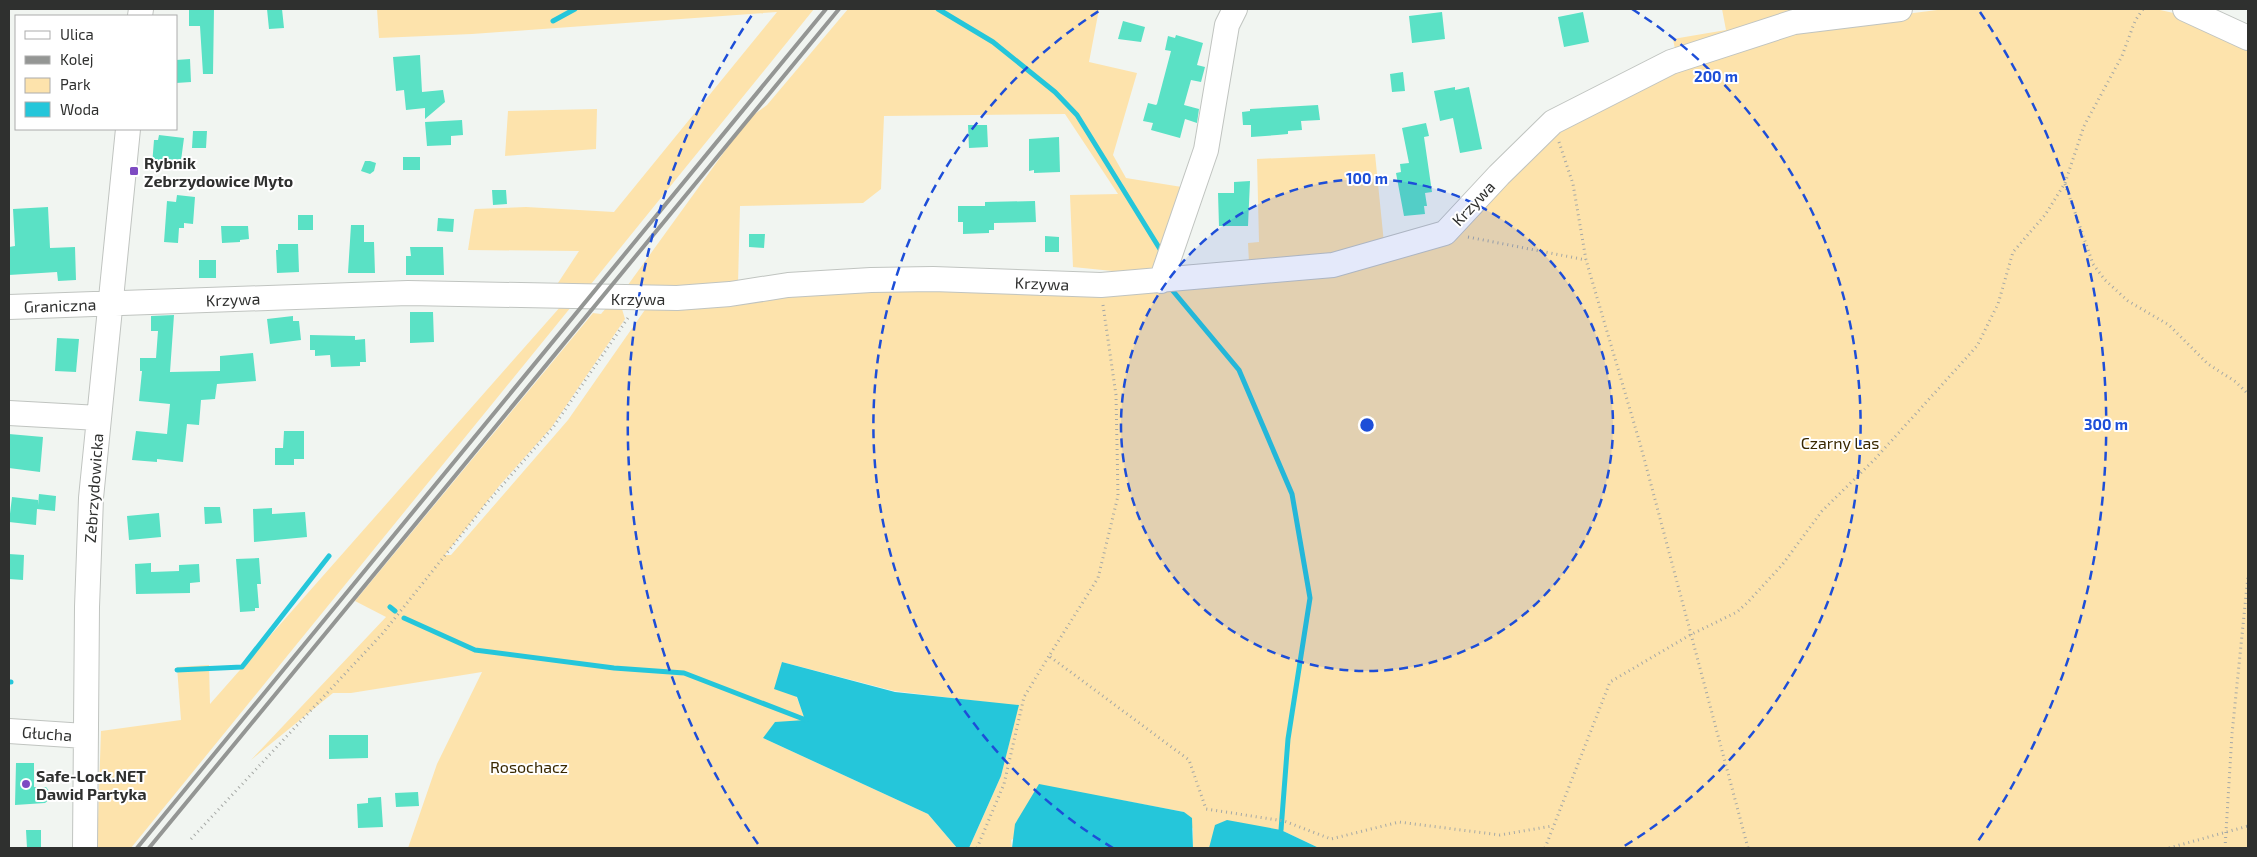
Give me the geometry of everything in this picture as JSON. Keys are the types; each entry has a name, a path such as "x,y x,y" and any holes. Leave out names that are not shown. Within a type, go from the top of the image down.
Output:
{"street":[{"path":"1161,280 1206,150 1227,25 1235,9"},
{"name":"Krzywa","path":"110,303 408,293 634,297 703,296 788,285 871,280 933,279 1101,285 1333,265 1445,233 1505,168 1553,122 1671,62 1794,22 1900,9"},
{"path":"2185,9 2226,26 2248,38"},
{"name":"Zebrzydowicka","path":"85,848 88,549 128,130"},
{"name":"Graniczna","path":"9,307 110,303"},
{"path":"9,413 99,418"},
{"name":"Głucha","path":"9,731 85,736"}],"path":[{"path":"1545,848 1610,682 1690,635 1737,612 1760,591 1822,511 1875,459 1977,346 1992,319 2013,252 2045,216 2064,183 2084,126 2122,56 2135,21 2143,9"},
{"path":"1553,122 1572,184 1586,260 1641,447 1748,848"},
{"path":"2064,183 2093,264 2105,280 2128,301 2169,325 2208,364 2236,382 2248,394"},
{"path":"1445,233 1586,260"},
{"path":"191,839 383,633 486,504 554,426 630,318 634,297"},
{"path":"978,848 1004,784 1024,697 1098,578 1118,496 1116,395 1102,297"},
{"path":"2225,848 2232,734 2248,576"},
{"path":"1049,656 1188,760 1206,809 1284,821 1331,839 1399,822 1500,835 1553,826"},
{"path":"2169,848 2248,826"}],"green space":[{"path":"377,9 814,9 587,289 556,286 579,251 468,250 475,209 526,207 614,212 777,12 472,34 379,38"},
{"path":"848,9 1099,9 1089,62 1137,73 1113,155 1126,178 1188,188 1156,268 1142,274 1073,267 1070,195 1118,194 1065,114 884,116 881,189 863,203 740,206 738,284 625,289 748,119 767,105"},
{"path":"1722,9 1815,9 1677,59 1673,39 1726,30"},
{"name":"Czarny Las","path":"1945,9 2156,9 2204,20 2248,46 2248,848 1319,848 1281,830 1209,848 1193,848 1193,829 1184,812 1115,799 1011,840 1012,848 969,848 1001,776 1018,706 894,691 782,662 806,720 763,738 928,814 957,848 408,848 437,764 482,672 351,693 333,693 251,760 386,617 355,601 593,313 601,314 607,307 619,307 622,309 625,319 551,428 500,485 445,555 451,555 568,420 649,304 853,289 1126,291 1447,235 1561,122 1664,72 1796,28"},
{"path":"597,109 596,149 505,156 508,111"},
{"path":"1375,154 1384,243 1348,253 1249,263 1248,243 1259,242 1257,159"},
{"path":"561,306 571,307 131,848 97,848 101,731 181,720 177,667 209,665 210,704"}],"water":[{"path":"782,662 895,692 1019,705 1001,776 969,848 957,848 928,814 763,738 775,722 805,720 797,697 774,689"},
{"path":"1039,784 1184,812 1192,818 1193,848 1012,848 1015,824"},
{"path":"1227,820 1281,830 1319,848 1209,848 1215,825"}],"building":[{"path":"189,9 214,9 213,74 203,74 200,26 189,26"},
{"path":"267,9 282,9 284,28 269,29"},
{"path":"1442,12 1445,39 1412,43 1409,16"},
{"path":"1583,12 1589,42 1564,47 1558,17"},
{"path":"1123,21 1145,27 1141,42 1118,39"},
{"path":"1176,35 1203,43 1197,65 1205,67 1201,82 1191,80 1184,105 1199,109 1197,123 1185,119 1180,138 1151,130 1153,123 1143,121 1148,103 1157,104 1171,51 1165,50 1168,36 1175,38"},
{"path":"420,55 422,92 443,90 445,102 425,119 425,108 406,110 404,90 396,91 393,57"},
{"path":"190,59 191,82 178,83 178,60"},
{"path":"1403,72 1405,91 1392,92 1390,74"},
{"path":"1455,87 1455,90 1469,87 1482,149 1460,153 1453,118 1440,121 1434,91"},
{"path":"1318,105 1320,120 1301,121 1302,130 1288,131 1288,134 1251,137 1251,125 1243,125 1242,112 1250,111 1250,109"},
{"path":"462,120 463,135 451,136 451,145 427,146 425,122"},
{"path":"1426,123 1429,136 1424,137 1432,192 1425,193 1427,206 1424,206 1425,214 1404,216 1396,173 1401,172 1400,164 1409,163 1402,128"},
{"path":"968,125 987,125 988,147 969,148"},
{"path":"193,131 207,131 206,148 192,148"},
{"path":"159,135 184,138 180,168 152,165 154,140 158,140"},
{"path":"1059,137 1060,172 1034,173 1034,170 1029,171 1029,139"},
{"path":"403,157 420,157 420,170 403,170"},
{"path":"365,161 376,163 374,171 370,174 361,171"},
{"path":"1250,181 1248,226 1219,226 1218,193 1234,193 1234,182"},
{"path":"492,190 506,190 507,204 493,205"},
{"path":"177,195 195,197 193,224 184,223 184,228 179,228 178,243 164,242 167,201 176,202"},
{"path":"1035,201 1036,222 994,223 994,230 989,230 989,233 963,234 963,222 958,222 958,206 985,206 985,202"},
{"path":"48,207 50,248 75,247 76,280 58,281 57,272 9,275 9,247 15,246 13,209"},
{"path":"298,215 313,215 313,230 298,230"},
{"path":"438,218 454,219 453,232 437,231"},
{"path":"351,225 364,225 364,242 374,242 375,273 348,273"},
{"path":"221,226 248,226 249,239 240,240 240,242 222,243"},
{"path":"749,234 765,234 764,248 749,247"},
{"path":"1045,236 1059,237 1059,252 1045,252"},
{"path":"278,244 298,244 299,272 277,273 276,250 278,250"},
{"path":"410,247 443,247 444,275 406,275 406,256 411,256"},
{"path":"199,260 216,260 216,278 199,278"},
{"path":"410,312 433,312 434,342 410,343"},
{"path":"174,315 170,372 220,371 220,356 253,353 256,381 217,384 215,399 201,400 199,425 187,424 183,462 157,459 157,462 132,460 136,431 167,434 170,404 139,401 142,371 140,371 140,358 156,358 158,331 151,331 151,316"},
{"path":"293,316 293,321 299,321 301,340 270,344 267,319"},
{"path":"310,335 355,336 355,340 365,339 366,362 360,362 360,366 331,367 330,355 315,356 315,350 310,350"},
{"path":"57,338 79,339 76,372 55,371"},
{"path":"284,431 304,431 304,459 294,459 294,465 275,465 275,448 283,448"},
{"path":"9,434 43,437 40,472 9,468"},
{"path":"39,494 56,496 55,511 37,509 36,525 9,522 12,497 38,500 38,505"},
{"path":"204,507 220,507 222,523 205,524"},
{"path":"272,508 272,514 305,512 307,537 254,542 253,509"},
{"path":"159,513 161,537 129,540 127,516"},
{"path":"9,554 24,555 23,580 9,579"},
{"path":"259,558 261,584 257,584 259,608 255,608 255,611 240,612 236,559"},
{"path":"151,563 151,572 179,571 179,565 199,564 200,582 190,583 190,593 136,594 135,564"},
{"path":"329,735 368,735 368,758 329,759"},
{"name":"Safe-Lock.NET Dawid Partyka","path":"16,763 34,763 34,787 46,787 50,792 50,799 45,803 15,805"},
{"path":"418,792 419,806 396,807 395,793"},
{"path":"381,797 383,827 358,828 357,804 368,803 368,798"},
{"path":"26,830 41,830 41,848 27,848"}],"waterway":[{"path":"553,21 575,9"},
{"path":"938,9 993,42 1055,92 1077,115 1163,254"},
{"path":"1173,291 1239,370 1292,494 1310,598 1288,739 1281,830"},
{"path":"177,670 242,667 329,556"},
{"path":"390,607 395,611"},
{"path":"404,618 475,650 614,668 684,673 806,720"}],"railway":[{"path":"137,848 826,9"},
{"path":"149,848 839,9"}],"place":[{"name":"Rybnik Zebrzydowice Myto","path":"134,171"},
{"name":"Safe-Lock.NET Dawid Partyka","path":"26,784"}],"park label":[{"name":"Rosochacz","path":"529,766"}]}
